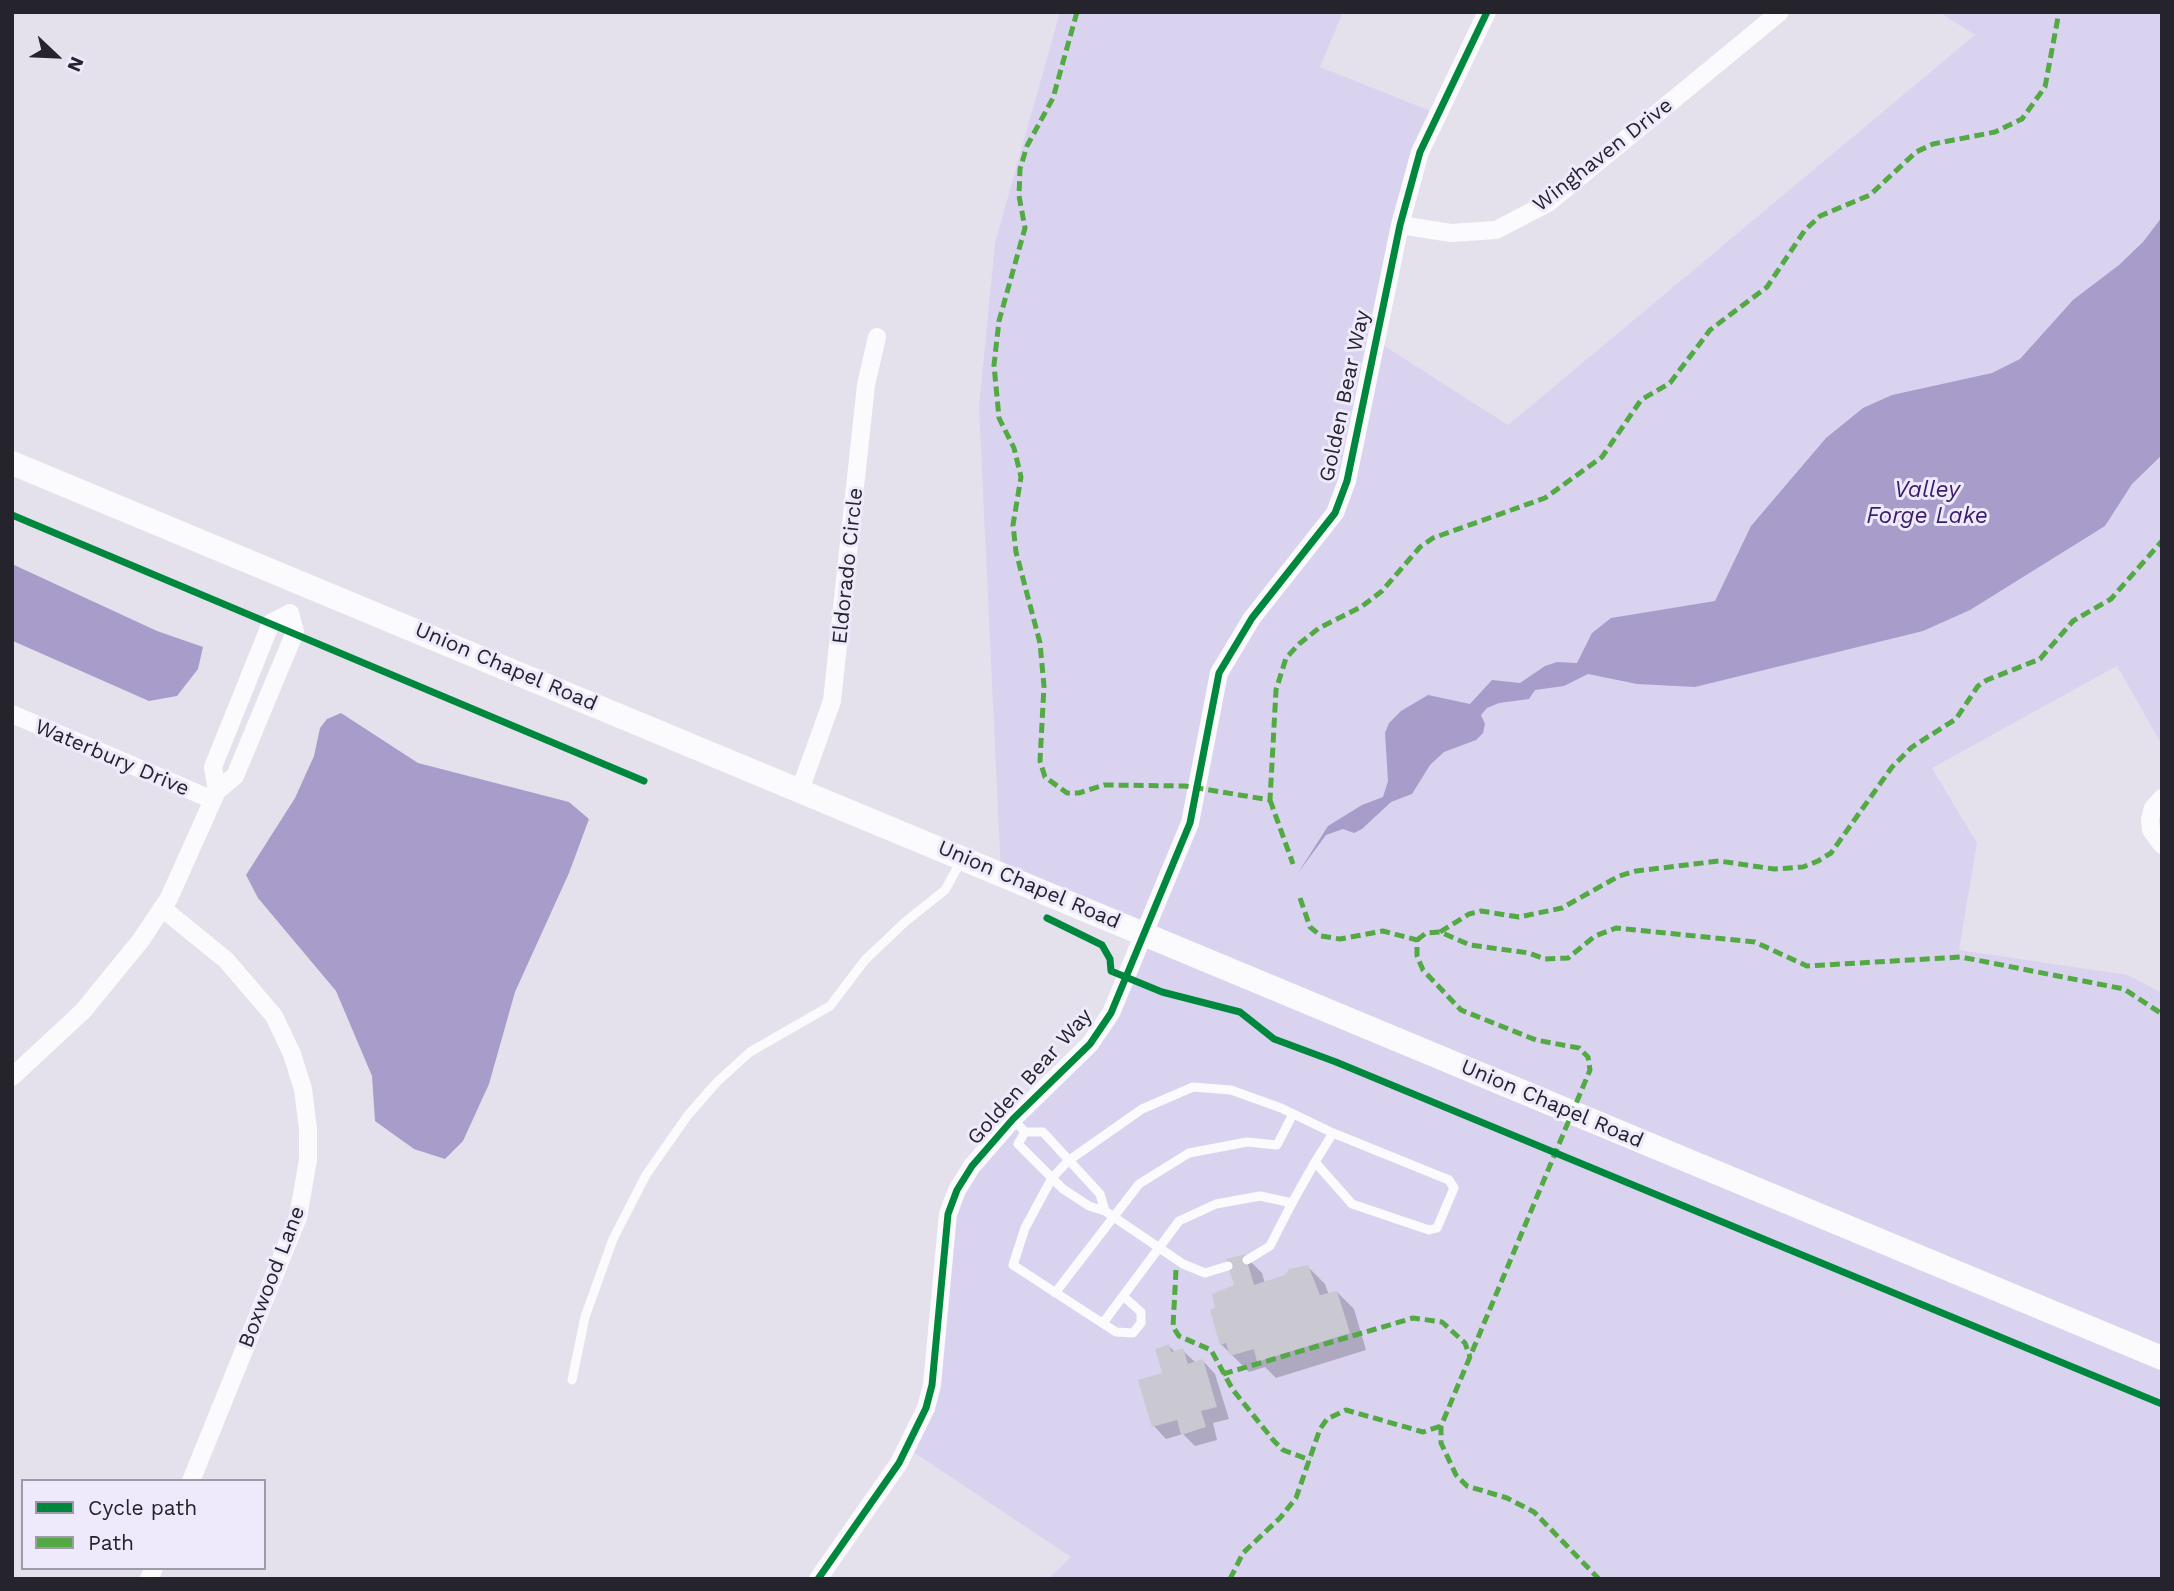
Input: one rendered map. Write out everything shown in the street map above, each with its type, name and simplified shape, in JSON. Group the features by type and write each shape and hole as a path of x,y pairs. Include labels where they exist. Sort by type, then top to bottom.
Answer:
{"main road":[{"name":"Union Chapel Road","path":"12,463 2162,1357"}],"street":[{"name":"Golden Bear Way","path":"818,1579 899,1463 917,1431 932,1385 948,1214 957,1190 972,1166 1019,1126 1090,1044 1111,1013 1190,823 1219,673 1252,618 1317,539 1342,498 1400,225 1420,152 1487,12"},
{"name":"Winghaven Drive","path":"1400,225 1451,233 1496,230 1548,203 1780,12"},
{"name":"Eldorado Circle","path":"800,790 832,701 866,386 877,337"},
{"path":"12,1077 83,1011 141,940 162,908 188,862 215,795 234,776 295,632 290,612 302,583"},
{"path":"215,795 213,767 271,623 290,612"},
{"name":"Waterbury Drive","path":"12,714 215,795"},
{"path":"2162,799 2153,808 2150,818 2151,830 2162,845"},
{"name":"Boxwood Lane","path":"162,908 226,960 274,1016 292,1054 303,1089 308,1129 308,1160 298,1217 192,1479"}],"lane":[{"path":"572,1380 585,1317 613,1239 646,1175 688,1115 717,1082 750,1052 830,1006 865,960 905,922 945,890 963,858"},
{"path":"1123,1296 1141,1312 1141,1323 1133,1333 1116,1332 1013,1265 1026,1228 1052,1178 1068,1161 1142,1109 1193,1087 1231,1090 1449,1180 1454,1188 1437,1228 1429,1230 1352,1204 1315,1162"},
{"path":"1055,1293 1109,1213 1139,1184 1189,1153 1247,1142 1277,1144 1293,1114"},
{"path":"1109,1213 1100,1194 1043,1132 1019,1126 1018,1144 1052,1178 1089,1206 1109,1213 1157,1248 1205,1273 1228,1266"},
{"path":"1247,1260 1270,1246 1333,1133"},
{"path":"1103,1323 1179,1221 1216,1204 1260,1196 1292,1203"}],"shaded area":[{"path":"1060,12 1343,12 1320,67 1438,114 1375,340 1508,425 1975,35 1939,12 2162,12 2162,745 2117,666 1932,768 1977,843 1959,950 2128,975 2162,993 2162,1579 1048,1579 1071,1557 907,1448 917,1431 957,1190 1073,1063 1146,934 1001,874 979,407 995,243"}],"water":[{"name":"Valley Forge Lake","path":"2162,217 2162,455 2132,484 2105,526 1970,610 1923,631 1695,687 1637,684 1588,674 1564,686 1535,690 1529,699 1499,703 1487,708 1481,715 1485,724 1483,733 1476,740 1444,752 1430,765 1412,794 1391,802 1362,829 1354,833 1343,829 1326,835 1298,873 1328,826 1362,805 1383,797 1388,781 1385,733 1389,723 1401,711 1428,695 1470,704 1492,680 1520,683 1545,666 1557,662 1577,663 1592,633 1611,618 1715,601 1751,526 1826,438 1863,408 1892,395 1992,373 2020,359 2073,300 2119,265 2143,242"},
{"path":"12,564 157,631 203,647 198,669 177,696 149,701 13,641"},
{"path":"341,713 418,763 569,802 589,819 569,873 515,992 489,1084 463,1141 445,1159 414,1149 375,1121 372,1076 336,991 258,898 246,875 295,798 314,756 320,728 327,719"}],"building":[{"path":"1245,1254 1254,1285 1285,1275 1289,1269 1308,1265 1320,1295 1337,1291 1350,1333 1257,1362 1254,1349 1230,1356 1226,1343 1220,1345 1210,1310 1215,1308 1212,1294 1234,1285 1226,1259"},
{"path":"1169,1344 1171,1352 1183,1348 1188,1364 1203,1359 1217,1407 1201,1411 1206,1427 1181,1435 1177,1420 1152,1427 1138,1380 1162,1373 1155,1349"}],"marked path":[{"path":"1077,12 1053,98 1027,146 1020,169 1019,196 1025,228 999,321 994,365 999,418 1014,448 1021,477 1013,525 1016,552 1040,643 1044,686 1040,761 1045,777 1067,793 1079,793 1104,785 1185,786 1270,800 1276,690 1286,658 1299,644 1319,628 1361,607 1382,591 1420,547 1433,538 1545,498 1602,457 1641,400 1670,383 1710,330 1767,287 1805,230 1820,216 1870,195 1916,152 1933,144 1995,132 2022,119 2045,87 2059,12"},
{"path":"1440,932 1469,914 1481,911 1519,917 1562,908 1619,876 1636,871 1719,861 1774,869 1803,867 1818,861 1831,853 1892,767 1912,747 1956,719 1978,686 2040,659 2073,621 2111,599 2162,541"},
{"path":"1270,800 1293,864"},
{"path":"1300,898 1310,927 1321,936 1340,939 1383,931 1417,940 1417,956 1423,970 1461,1010 1536,1040 1579,1048 1588,1057 1590,1070 1441,1426 1441,1443 1456,1475 1467,1486 1507,1498 1534,1512 1599,1579"},
{"path":"1417,940 1426,933 1440,932 1470,945 1529,953 1545,959 1568,958 1595,936 1616,928 1755,942 1807,966 1961,957 2124,989 2162,1014"},
{"path":"1176,1270 1173,1327 1179,1336 1211,1350 1233,1390 1274,1441 1283,1450 1310,1460"},
{"path":"1223,1374 1413,1318 1442,1322 1465,1343 1470,1357"},
{"path":"1230,1579 1243,1553 1280,1518 1296,1498 1320,1429 1327,1419 1346,1410 1423,1432 1441,1426"}],"cycle path":[{"path":"818,1579 899,1463 926,1408 932,1385 948,1214 957,1190 972,1166 1013,1119 1090,1044 1111,1013 1190,823 1219,673 1252,618 1335,513 1347,481 1400,225 1420,152 1487,12"},
{"path":"12,515 644,781"},
{"path":"1047,918 1102,945 1110,959 1111,971 1162,992 1240,1012 1274,1039 1336,1062 2162,1404"}]}
